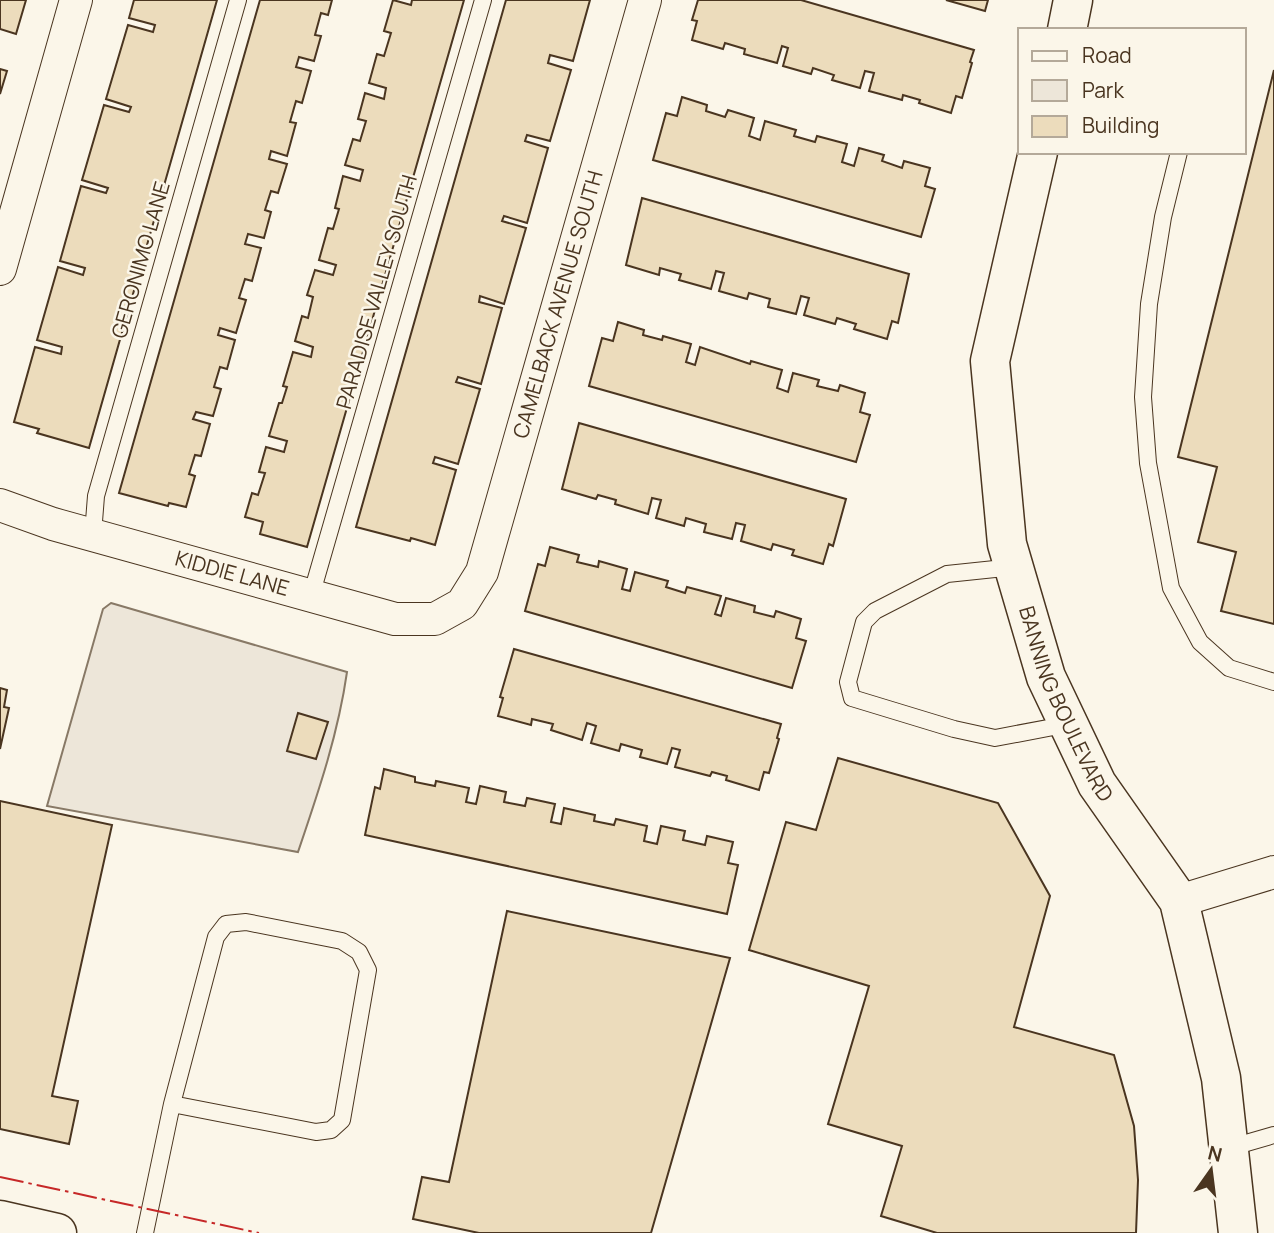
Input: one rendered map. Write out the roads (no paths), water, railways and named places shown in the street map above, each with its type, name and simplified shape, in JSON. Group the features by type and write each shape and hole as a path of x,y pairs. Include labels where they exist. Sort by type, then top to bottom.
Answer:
{"street":[{"path":"0,269 76,0"},
{"name":"CAMELBACK AVENUE SOUTH","path":"462,604 482,572 645,0"},
{"path":"1067,28 1073,0"},
{"name":"BANNING BOULEVARD","path":"1038,154 990,361 1007,544 1046,677 1097,784 1179,901 1221,1078 1238,1233"},
{"name":"KIDDIE LANE","path":"0,505 54,524 395,619 435,619 462,604"},
{"path":"1179,901 1274,872"},
{"path":"3,1223 57,1233"}],"lane":[{"name":"GERONIMO LANE","path":"93,534 96,496 238,0"},
{"name":"PARADISE VALLEY SOUTH","path":"311,596 483,0"},
{"path":"1178,154 1163,216 1149,304 1143,397 1148,463 1157,513 1171,588 1200,642 1229,668 1274,682"},
{"path":"1014,567 947,574 875,611 863,622 848,682 852,698 954,729 995,738 1069,724"},
{"path":"145,1233 172,1104 216,937 226,925 246,922 342,941 359,952 368,970 342,1120 331,1129 316,1132 172,1104"},
{"path":"1228,1148 1274,1135"}]}
